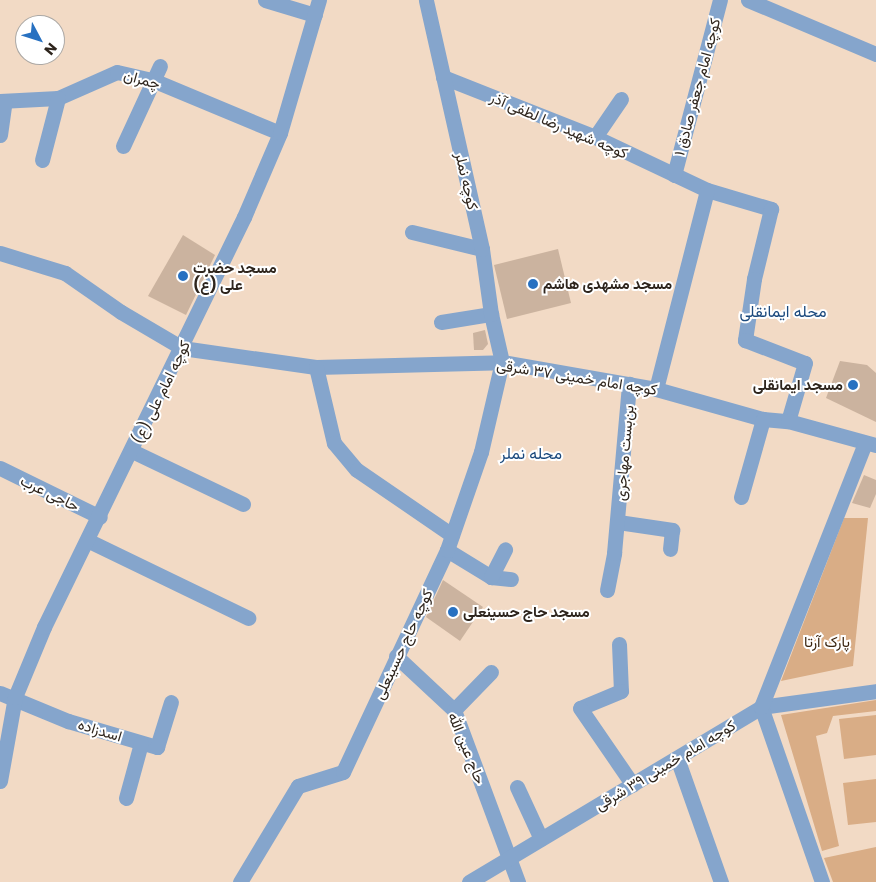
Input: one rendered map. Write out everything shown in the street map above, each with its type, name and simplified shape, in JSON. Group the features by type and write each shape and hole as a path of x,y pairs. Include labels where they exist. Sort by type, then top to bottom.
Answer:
{"street":[{"path":"265,0 317,7"},
{"path":"426,2 442,0"},
{"name":"کوچه امام جعفر صادق ۱","path":"674,175 720,0"},
{"path":"748,0 876,54"},
{"name":"کوچه نملر","path":"426,2 482,249 491,314 502,362"},
{"name":"کوچه امام علی (ع)","path":"0,781 7,695 89,541 244,217 280,133 317,7"},
{"path":"123,146 155,81 160,66"},
{"name":"چمران","path":"2,101 58,98 117,72 155,81 280,133"},
{"name":"کوچه شهید رضا لطفی آذر","path":"443,77 595,137 707,190 772,209 754,279 745,340 805,364 788,421"},
{"path":"42,160 58,98"},
{"path":"595,137 621,99"},
{"path":"0,135 2,101"},
{"path":"656,389 707,190"},
{"path":"412,232 482,249"},
{"path":"0,253 65,273 120,312 182,348"},
{"path":"441,322 491,314"},
{"name":"کوچه امام خمینی ۳۷ شرقی","path":"182,348 316,368 502,362 656,389 764,420 788,421 871,444"},
{"name":"کوچه حاج حسینعلی","path":"240,882 298,786 343,772 447,550 481,452 502,362"},
{"path":"316,368 334,443 357,470 452,535"},
{"name":"بن‌بست مهاجری","path":"607,590 618,522 629,384"},
{"path":"741,497 764,420"},
{"path":"822,882 761,707 871,444"},
{"path":"132,452 243,504"},
{"name":"حاجی عرب","path":"0,468 100,517"},
{"name":"بن‌بست مهاجری","path":"618,522 672,530 670,549"},
{"path":"89,541 248,618"},
{"path":"491,576 505,549"},
{"path":"447,550 491,576 510,579"},
{"path":"619,644 621,691 580,708 632,784"},
{"name":"حاج عین الله","path":"396,656 454,710 518,882"},
{"path":"454,710 491,672"},
{"name":"کوچه امام خمینی ۳۹ شرقی","path":"469,882 761,707 876,691"},
{"name":"اسدزاده","path":"7,695 68,721 156,748 171,702"},
{"path":"126,798 141,743"},
{"path":"677,758 721,882"},
{"path":"517,787 541,839"}],"green space":[{"name":"پارک آرتا","path":"844,518 868,518 853,666 781,681"},
{"path":"876,700 876,711 833,716 827,733 816,736 839,846 822,851 781,715"},
{"path":"876,715 876,755 844,759 839,719"},
{"path":"876,779 876,822 848,825 843,783"},
{"path":"876,847 876,882 833,882 824,858"}],"building":[{"name":"مسجد حضرت علی (ع)","path":"183,235 215,255 186,315 148,296"},
{"name":"مسجد مشهدی هاشم","path":"558,249 571,303 507,319 494,265"},
{"path":"485,330 488,344 483,350 474,350 473,333"},
{"name":"مسجد ایمانقلی","path":"840,361 867,365 876,373 876,422 826,398"},
{"path":"864,475 876,480 876,494 870,508 852,503"},
{"name":"مسجد حاج حسینعلی","path":"443,580 483,607 460,641 426,617"}],"place":[{"name":"مسجد حضرت علی (ع)","path":"183,276"},
{"name":"مسجد مشهدی هاشم","path":"533,284"},
{"name":"مسجد ایمانقلی","path":"853,385"},
{"name":"مسجد حاج حسینعلی","path":"453,612"}],"district":[{"name":"محله ایمانقلی","path":"783,312"},
{"name":"محله نملر","path":"531,454"}]}
